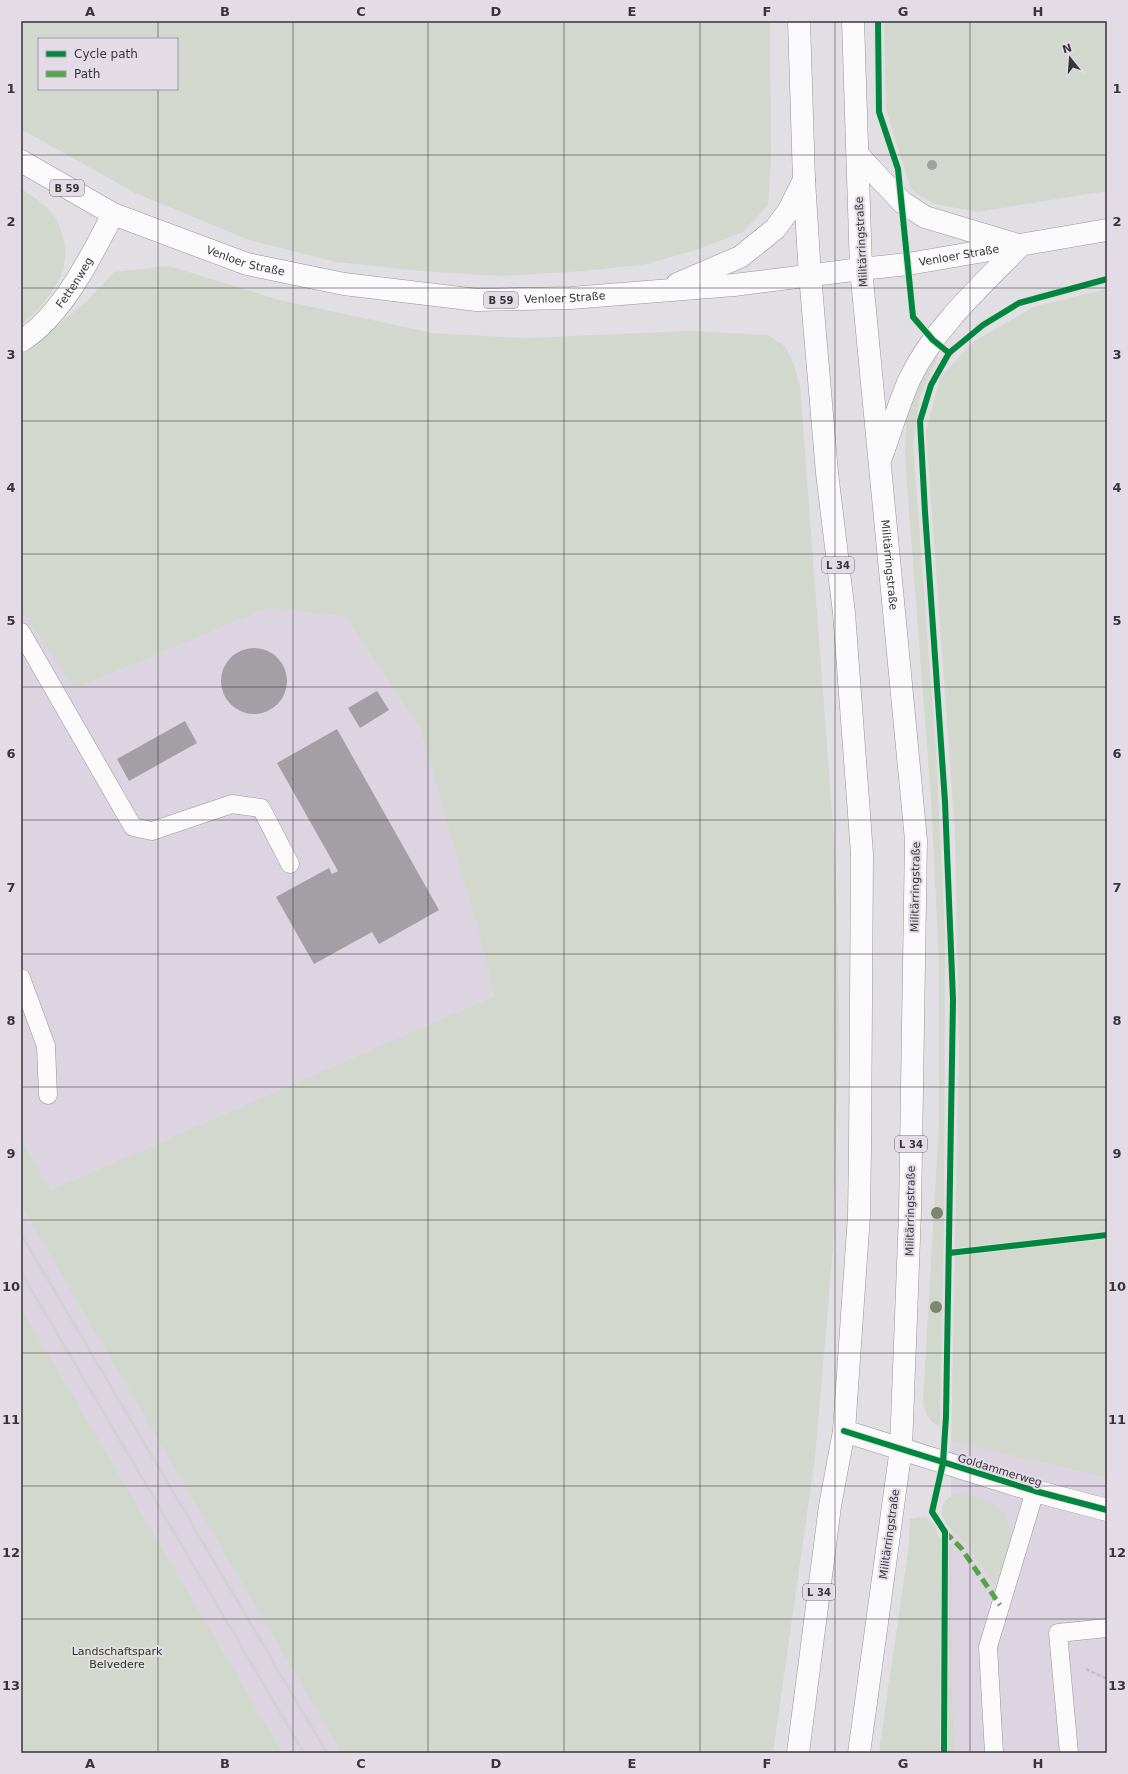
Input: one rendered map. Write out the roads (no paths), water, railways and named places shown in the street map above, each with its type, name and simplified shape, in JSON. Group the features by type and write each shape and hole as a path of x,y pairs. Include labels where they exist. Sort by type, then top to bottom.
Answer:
{"main road":[{"name":"L 34","path":"798,1753 830,1506 844,1431 859,1215 862,854 844,613 827,473 810,275 804,180 800,21"},
{"name":"Militärringstraße","path":"854,21 861,269 916,840 910,1212 901,1448 859,1753"},
{"path":"858,155 902,202 926,217 1020,246 962,306 933,340 910,378 880,460"},
{"name":"Venloer Straße","path":"21,161 114,214 247,264 344,284 477,300 571,298 734,285 908,264 1107,230"},
{"path":"660,291 740,257 775,229 789,210 804,180"},
{"name":"Fettenweg","path":"21,341 56,308 88,263 114,214"},
{"name":"Goldammerweg","path":"844,1431 1034,1491 1107,1510"}],"lane":[{"path":"21,632 133,827 152,831 232,804 261,808 290,864"},
{"path":"21,978 46,1046 48,1095"},
{"path":"994,1753 988,1647 1034,1491"},
{"path":"1069,1753 1058,1633 1107,1628"}],"railway":[{"path":"21,1234 327,1753"},
{"path":"21,1272 304,1753"}],"park label":[{"name":"Landschaftspark Belvedere","path":"117,1657"}]}
